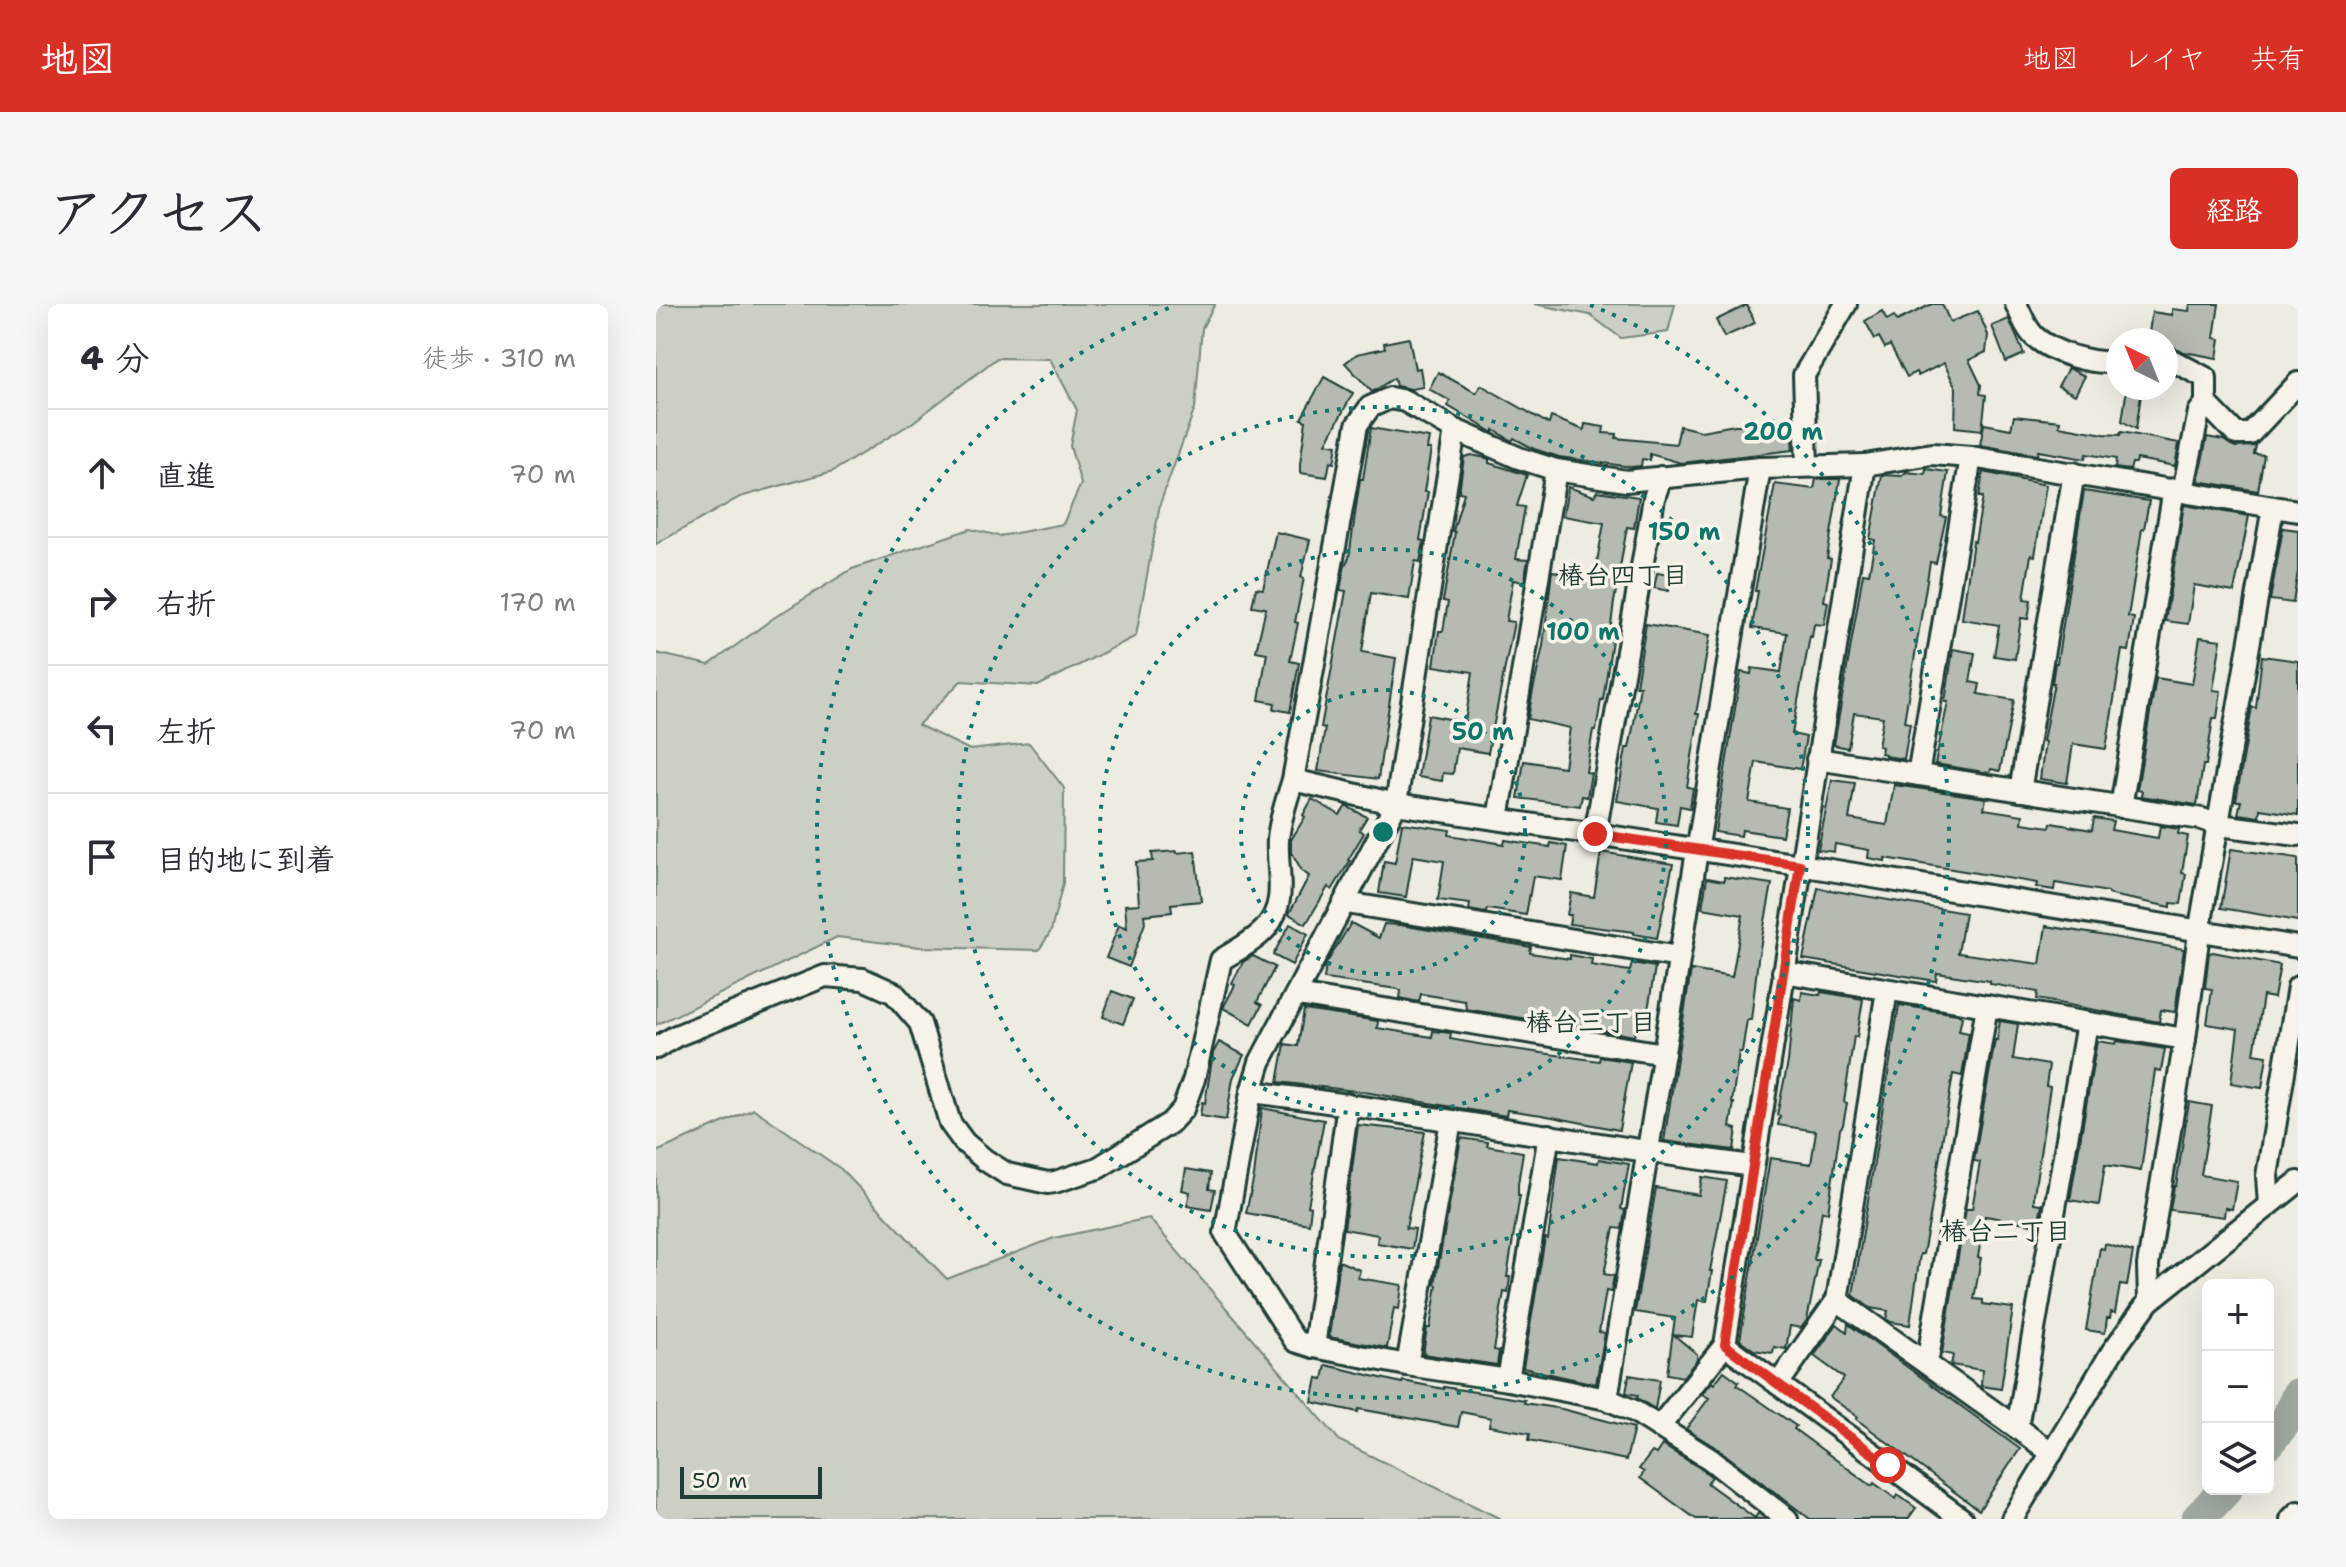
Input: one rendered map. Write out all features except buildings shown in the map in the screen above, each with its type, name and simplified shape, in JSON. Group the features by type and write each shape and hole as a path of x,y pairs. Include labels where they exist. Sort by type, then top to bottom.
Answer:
{"street":[{"path":"1807,466 1804,375 1846,304"},
{"path":"2016,304 2032,335 2058,352 2106,363"},
{"path":"2121,807 2179,490 2199,412 2206,403 2206,378 2178,363"},
{"path":"2206,403 2236,434 2250,434 2298,383"},
{"path":"656,1048 676,1036 825,976 863,979 894,993 920,1023 954,1131 985,1160 1007,1174 1048,1183 1098,1168 1170,1123 1183,1109 1194,1079 1221,960 1264,930 1277,911 1282,885 1279,831 1293,780 1357,425 1370,407 1390,398 1405,401 1455,430 1556,470 1626,481 1760,468 1865,465 1932,454 2074,473 2298,511"},
{"path":"1455,430 1396,804 1260,1062 1251,1092 1225,1233 1295,1341 1407,1365 1607,1399 1710,1459 1787,1519"},
{"path":"1918,775 1971,457"},
{"path":"1659,1427 1725,1345 1865,465"},
{"path":"1607,1399 1760,468"},
{"path":"1498,819 1556,470"},
{"path":"2020,791 2074,473"},
{"path":"1595,834 1651,513 1661,477"},
{"path":"2149,1301 2148,1265 2199,933 2273,507"},
{"path":"1817,759 2202,819 2219,825 2298,835"},
{"path":"1293,780 1396,804 1800,865 2298,947"},
{"path":"1346,903 1679,957"},
{"path":"1783,972 2185,1039"},
{"path":"2269,1205 2267,1176 2298,987"},
{"path":"1778,1384 1837,1300 1887,990"},
{"path":"1297,995 1664,1054"},
{"path":"1927,1364 1987,1006"},
{"path":"2017,1428 2087,1023"},
{"path":"1251,1092 1348,1104 1647,1153 1753,1166"},
{"path":"1314,1347 1348,1104"},
{"path":"1407,1365 1451,1121"},
{"path":"1508,1380 1549,1135"},
{"path":"2012,1519 2112,1352 2149,1301 2298,1182"},
{"path":"1837,1300 2052,1453"},
{"path":"1725,1345 1962,1519"},
{"path":"2291,1519 2298,1512"}],"shaded area":[{"path":"656,304 1215,304 1202,328 1195,408 1160,504 1136,636 1038,686 961,681 918,725 970,750 1029,743 1064,788 1063,883 1051,931 1039,950 920,947 837,937 656,1025 656,653 709,665 775,617 852,569 970,529 1000,536 1063,524 1081,484 1070,446 1077,410 1050,359 997,358 912,423 833,471 740,497 656,544"},
{"path":"1534,304 1675,304 1668,332 1621,338 1590,315"},
{"path":"754,1109 841,1169 947,1279 1054,1238 1149,1218 1340,1441 1501,1519 656,1519 656,1152"}],"waterway":[{"path":"2274,1435 2287,1419 2298,1395"},
{"path":"2198,1519 2220,1495"}],"district":[{"name":"椿台四丁目","path":"1623,575"},
{"name":"椿台三丁目","path":"1591,1022"},
{"name":"椿台二丁目","path":"2006,1231"}],"route":[{"path":"1595,834 1800,865 1725,1345 1888,1465"}]}
